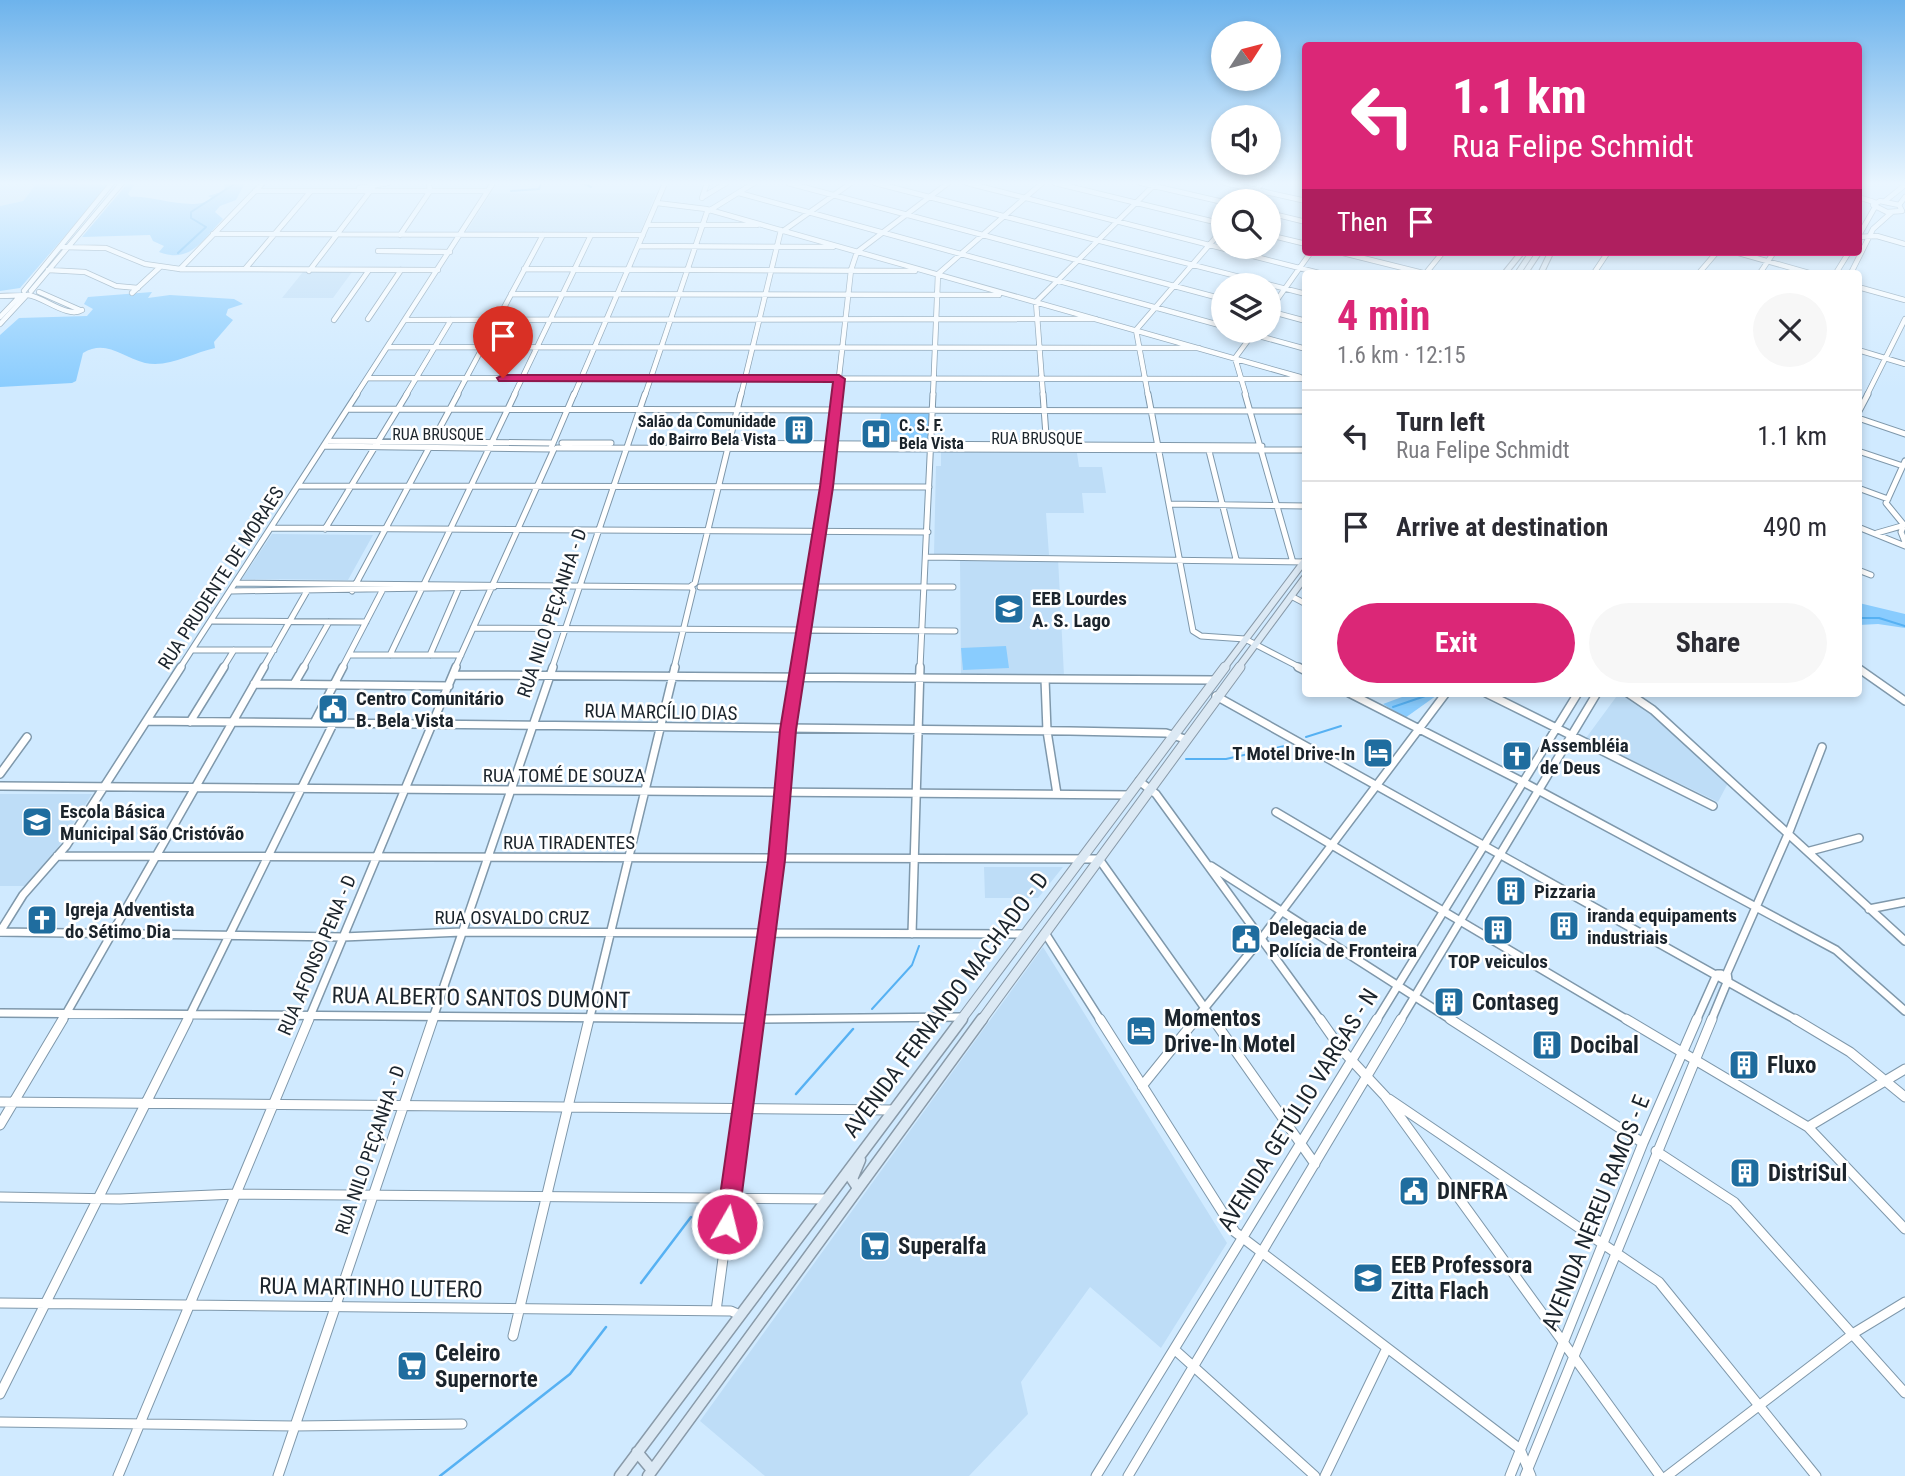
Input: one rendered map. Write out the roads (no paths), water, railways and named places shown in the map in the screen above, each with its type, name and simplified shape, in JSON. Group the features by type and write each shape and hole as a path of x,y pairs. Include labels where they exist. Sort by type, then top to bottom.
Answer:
{"main road":[{"path":"1507,270 1519,256"},
{"path":"1527,270 1538,256"},
{"path":"1543,256 1547,264"},
{"path":"1543,270 1550,256"},
{"name":"AVENIDA FERNANDO MACHADO - D","path":"620,1476 1302,564"},
{"name":"AVENIDA FERNANDO MACHADO - D","path":"650,1473 1302,581"},
{"path":"858,1188 852,1179 866,1148"},
{"path":"740,1315 756,1326"},
{"path":"637,1452 650,1473"}],"street":[{"path":"0,324 57,252"},
{"path":"0,317 63,252"},
{"path":"119,252 160,267 180,269 438,270"},
{"path":"180,269 197,252"},
{"path":"245,269 260,252"},
{"path":"309,271 323,252"},
{"path":"441,252 450,252"},
{"name":"RUA PRUDENTE DE MORAES","path":"0,932 23,895 57,856 103,788 450,252"},
{"path":"352,591 534,252"},
{"path":"390,655 583,252"},
{"name":"RUA AFONSO PENA - D","path":"118,1476 461,655 538,487 636,252"},
{"name":"RUA NILO PEÇANHA - D","path":"278,1476 693,252"},
{"path":"513,1336 775,252"},
{"path":"716,1311 776,860 788,730 837,410 851,270 858,252 1302,378"},
{"path":"953,252 1211,323"},
{"path":"937,274 963,252"},
{"path":"1047,252 1211,296"},
{"path":"1047,448 1036,302 1086,252"},
{"path":"1143,252 1302,293"},
{"path":"1136,330 1203,252"},
{"path":"1240,252 1308,270"},
{"path":"1281,294 1308,256"},
{"path":"1355,256 1413,270"},
{"path":"1428,270 1439,256"},
{"path":"1702,270 1714,256"},
{"path":"1750,256 1799,270"},
{"path":"1762,270 1771,256"},
{"path":"132,293 160,267"},
{"path":"524,269 924,271"},
{"path":"48,270 85,272 116,286 138,288"},
{"path":"334,320 369,270"},
{"path":"368,319 401,270"},
{"path":"912,934 920,732 922,587 928,531 937,274"},
{"path":"1862,288 1905,300"},
{"path":"0,295 24,294 47,298 62,309 79,312"},
{"path":"511,294 1009,295"},
{"path":"1281,314 1302,320"},
{"path":"405,320 1096,319"},
{"path":"1862,407 1905,319"},
{"path":"325,529 451,320"},
{"path":"1136,330 1193,631 1201,635 1245,639 1302,669"},
{"path":"1281,341 1302,348"},
{"path":"1246,343 1236,358 1292,559"},
{"path":"388,347 1199,348"},
{"path":"1862,351 1905,364"},
{"path":"368,378 1302,379"},
{"path":"348,410 1302,411"},
{"path":"1862,417 1905,434"},
{"name":"RUA BRUSQUE","path":"326,443 1302,448"},
{"path":"1208,448 1236,559"},
{"path":"1862,452 1904,464 1886,503 1904,525"},
{"path":"299,486 929,487"},
{"path":"1862,489 1888,499"},
{"path":"1169,504 1302,506"},
{"path":"1876,534 1904,525"},
{"path":"1904,525 1901,533 1905,544"},
{"path":"271,528 928,531"},
{"path":"1862,529 1905,544"},
{"path":"926,557 1302,560"},
{"path":"1862,572 1871,575"},
{"path":"236,583 355,584 458,590 495,585"},
{"path":"231,591 382,592 423,587 579,584 953,587"},
{"path":"430,655 458,590"},
{"path":"0,1125 114,933 307,591"},
{"path":"315,722 382,592"},
{"path":"1291,596 1302,602"},
{"path":"212,621 366,622"},
{"path":"294,684 329,622"},
{"path":"473,628 955,631"},
{"path":"193,650 274,650"},
{"path":"190,722 234,650"},
{"path":"349,655 461,655"},
{"path":"1862,671 1905,701"},
{"path":"454,675 1213,680"},
{"path":"1045,679 1047,731 1057,794"},
{"path":"254,684 449,686"},
{"path":"1216,696 1724,976 1850,1052 1905,1097"},
{"path":"1357,697 1523,782 1836,950 1905,1011"},
{"path":"1142,1086 1261,939 1443,697"},
{"path":"1494,697 1713,806"},
{"name":"AVENIDA GETÚLIO VARGAS - N","path":"1096,1476 1576,697"},
{"name":"AVENIDA GETÚLIO VARGAS - N","path":"1129,1475 1595,697"},
{"path":"1634,697 1653,710 1905,940"},
{"name":"RUA MARCÍLIO DIAS","path":"147,721 920,732 1047,731 1174,735 1185,739"},
{"path":"0,1394 47,1304 145,1101 191,1015 334,722"},
{"path":"0,774 27,737"},
{"name":"AVENIDA NEREU RAMOS - E","path":"1510,1476 1605,1244 1643,1143 1700,1014 1724,976 1756,909 1822,747"},
{"path":"1139,781 1150,787 1351,1061 1385,1096 1660,1476"},
{"name":"RUA TOMÉ DE SOUZA","path":"0,786 42,784 195,789 645,792 782,790 1129,795"},
{"path":"1276,813 1808,1127 1905,1229"},
{"path":"1810,851 1859,838"},
{"name":"RUA TIRADENTES","path":"57,856 915,861 1099,859"},
{"path":"1099,859 1315,1164"},
{"path":"1207,863 1643,1143"},
{"path":"1869,909 1905,902"},
{"name":"RUA OSVALDO CRUZ","path":"0,932 343,937 462,932 1024,934"},
{"path":"1045,933 1234,1232 1520,1449 1528,1474"},
{"name":"AVENIDA NEREU RAMOS - E","path":"1528,1474 1710,1019 1724,976"},
{"name":"RUA ALBERTO SANTOS DUMONT","path":"0,1013 755,1019 962,1017"},
{"path":"1700,1014 1710,1019"},
{"path":"1808,1127 1905,1069"},
{"path":"1385,1096 1659,1282 1816,1476"},
{"path":"0,1102 145,1101 273,1106 743,1111 892,1110"},
{"path":"1656,1152 1734,1202 1905,1393"},
{"path":"0,1197 236,1194 826,1199"},
{"path":"1667,1476 1757,1404 1854,1333 1905,1302"},
{"name":"RUA MARTINHO LUTERO","path":"0,1303 716,1311 740,1315"},
{"path":"1325,1476 1387,1348"},
{"path":"1174,1349 1315,1476"},
{"path":"1540,1403 1551,1412"},
{"path":"0,1422 294,1426 461,1424"}],"waterway":[{"path":"1862,618 1879,618 1905,626"},
{"path":"1393,707 1422,697"},
{"path":"1306,737 1341,726"},
{"path":"1186,759 1226,759 1289,745"},
{"path":"872,1009 912,965 919,946"},
{"path":"796,1094 853,1029"},
{"path":"641,1283 691,1217"},
{"path":"440,1476 570,1374 606,1327"}],"place":[{"name":"Salão da Comunidade do Bairro Bela Vista","path":"799,430"},
{"name":"C. S. F. Bela Vista","path":"876,434"},
{"name":"EEB Lourdes A. S. Lago","path":"1009,609"},
{"name":"Centro Comunitário B. Bela Vista","path":"333,709"},
{"name":"T Motel Drive-In","path":"1378,753"},
{"name":"Assembléia de Deus","path":"1517,756"},
{"name":"Escola Básica Municipal São Cristóvão","path":"37,822"},
{"name":"Pizzaria","path":"1511,891"},
{"name":"Igreja Adventista do Sétimo Dia","path":"42,920"},
{"name":"iranda equipaments industriais","path":"1564,926"},
{"name":"TOP veiculos","path":"1498,930"},
{"name":"Delegacia de Polícia de Fronteira","path":"1246,939"},
{"name":"Contaseg","path":"1449,1002"},
{"name":"Momentos Drive-In Motel","path":"1141,1031"},
{"name":"Docibal","path":"1547,1045"},
{"name":"Fluxo","path":"1744,1065"},
{"name":"DistriSul","path":"1745,1173"},
{"name":"DINFRA","path":"1414,1191"},
{"name":"Superalfa","path":"875,1246"},
{"name":"EEB Professora Zitta Flach","path":"1368,1278"},
{"name":"Celeiro Supernorte","path":"412,1366"}]}
